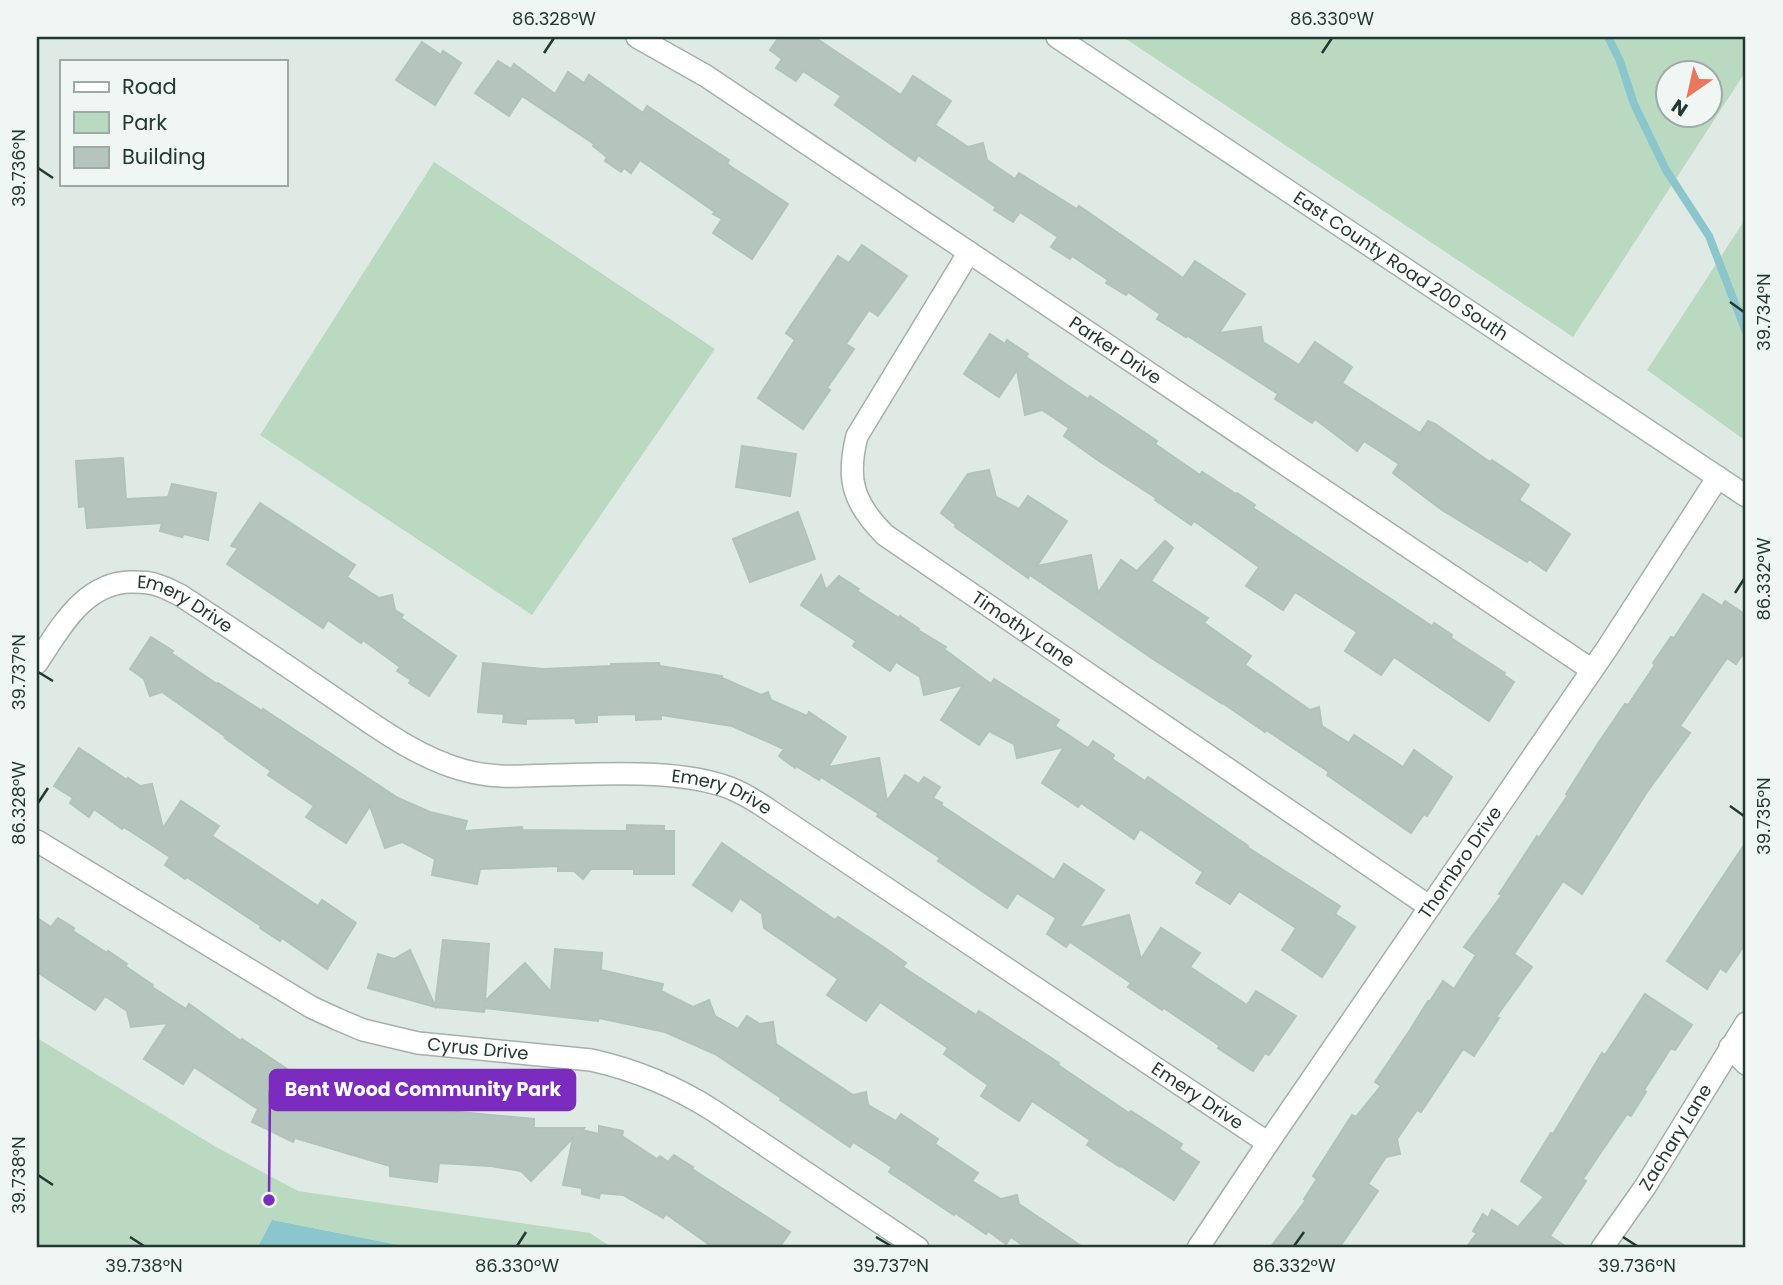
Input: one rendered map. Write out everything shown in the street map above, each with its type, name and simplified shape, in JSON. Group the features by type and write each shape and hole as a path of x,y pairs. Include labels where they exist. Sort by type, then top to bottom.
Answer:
{"street":[{"name":"Parker Drive","path":"637,37 706,76 1592,670"},
{"name":"East County Road 200 South","path":"1057,37 1746,496"},
{"name":"Timothy Lane","path":"969,253 857,436 852,457 852,479 858,500 869,519 885,535 1430,907"},
{"name":"Thornbro Drive","path":"1198,1248 1592,670 1718,477"},
{"name":"Emery Drive","path":"37,663 63,623 87,598 106,586 144,582 159,585 180,595 390,735 435,760 462,770 510,777 650,774 702,780 730,788 748,797 1268,1143"},
{"name":"Cyrus Drive","path":"37,841 311,1007 363,1030 418,1043 591,1060 668,1084 692,1097 918,1248"},
{"name":"Zachary Lane","path":"1602,1248 1645,1187 1746,1023"},
{"path":"1730,1046 1746,1064"}],"green space":[{"path":"1123,37 1746,37 1746,71 1724,105 1724,60 1654,60 1654,130 1708,130 1573,337"},
{"path":"434,162 715,349 532,615 260,435"},
{"path":"1746,218 1746,441 1647,370"},
{"path":"37,1038 216,1147 298,1191 590,1233 613,1248 414,1248 272,1220 257,1248 37,1248"}],"water":[{"path":"272,1220 414,1248 257,1248"}],"building":[{"path":"779,37 814,37 901,95 913,76 951,101 935,125 968,147 983,143 987,160 1015,179 1019,173 1077,209 1079,206 1183,278 1195,261 1245,294 1219,333 1261,327 1263,342 1299,365 1315,342 1352,367 1342,383 1420,433 1428,421 1435,424 1529,485 1519,500 1570,534 1546,571 1442,510 1393,473 1399,464 1364,441 1357,451 1315,419 1312,423 1275,399 1278,394 1157,319 1160,314 1128,292 1126,295 1072,256 1070,259 1051,247 1058,237 1020,212 1013,222 994,210 996,207 918,155 915,161 835,105 841,96 803,71 796,81 776,68 782,59 770,50"},
{"path":"422,42 441,55 443,51 461,63 435,105 396,80"},
{"path":"498,61 511,69 514,64 555,94 568,72 584,83 589,75 643,113 647,106 729,160 727,164 788,204 752,259 713,233 722,219 713,214 715,212 640,160 631,173 624,168 621,172 605,161 607,157 593,146 594,144 522,96 509,116 475,93"},
{"path":"862,245 907,276 878,316 869,310 846,344 854,349 803,429 758,398 795,340 786,333 823,278 838,256 849,263"},
{"path":"990,334 1005,344 1007,340 1028,354 1026,357 1088,399 1090,396 1157,441 1155,444 1200,475 1202,472 1237,493 1255,505 1253,508 1432,626 1434,623 1452,635 1451,638 1505,673 1504,675 1514,682 1489,721 1394,657 1381,675 1345,651 1357,632 1295,592 1283,610 1246,586 1259,567 1194,521 1191,525 1064,436 1069,428 1042,410 1025,415 1017,370 999,397 964,374"},
{"path":"742,446 796,454 790,496 736,487"},
{"path":"123,458 126,499 168,497 172,484 216,493 208,540 160,531 162,523 87,528 85,506 79,507 76,461"},
{"path":"989,470 996,497 1019,509 1028,496 1067,521 1037,566 1091,555 1098,593 1121,560 1137,571 1165,541 1173,548 1151,581 1208,618 1204,623 1251,656 1245,665 1310,710 1319,707 1322,726 1349,743 1354,735 1403,767 1414,750 1452,777 1427,816 1424,814 1411,833 1327,775 1329,772 1153,659 1030,575 1028,578 955,527 956,525 941,513 968,474"},
{"path":"260,503 355,565 347,577 379,598 392,595 395,610 403,615 401,618 456,656 429,696 397,671 400,667 363,640 361,643 328,620 323,628 227,564 238,548 231,546"},
{"path":"798,512 815,559 750,582 733,539"},
{"path":"821,575 826,590 839,576 859,589 857,591 946,647 944,649 991,684 994,679 1059,720 1055,726 1088,748 1093,741 1114,755 1112,759 1145,781 1148,777 1247,847 1340,906 1335,914 1355,927 1322,977 1282,950 1296,928 1239,891 1230,904 1196,883 1203,872 1140,829 1134,839 1081,803 1078,807 1042,783 1064,747 1017,758 1014,744 989,731 979,745 941,720 963,685 924,695 920,677 896,662 890,671 853,646 856,641 801,605"},
{"path":"1703,594 1722,606 1725,601 1746,615 1746,649 1736,664 1727,658 1680,726 1690,733 1647,792 1582,894 1563,881 1514,954 1532,967 1496,1017 1499,1018 1474,1056 1463,1049 1421,1112 1417,1110 1397,1139 1400,1154 1386,1157 1368,1184 1378,1191 1339,1248 1270,1248 1306,1200 1304,1199 1317,1179 1313,1176 1352,1115 1356,1117 1381,1086 1375,1082 1428,1001 1443,981 1454,989 1476,955 1464,947 1502,895 1499,894 1537,836 1539,838 1568,795 1566,794 1599,742 1625,704 1628,705 1655,665 1653,663 1671,637 1674,638"},
{"path":"151,637 217,684 262,711 263,709 398,798 430,812 467,821 464,831 522,827 523,830 627,831 627,825 664,826 664,831 674,831 674,874 634,874 634,869 591,869 583,879 574,871 558,871 558,866 480,869 477,884 432,875 435,859 412,847 415,839 410,846 402,842 385,848 370,806 346,843 306,817 314,806 268,775 271,771 226,737 162,692 150,696 144,679 130,669"},
{"path":"483,663 543,669 659,663 660,666 722,676 761,695 768,692 771,700 807,716 809,712 846,737 828,767 879,758 887,801 905,775 919,784 924,777 940,787 933,798 942,803 941,805 1054,880 1064,864 1104,890 1079,928 1129,915 1141,959 1161,928 1200,953 1190,967 1247,1005 1256,991 1296,1016 1269,1055 1265,1053 1253,1071 1164,1008 1162,1010 1128,987 1131,983 1070,942 1066,947 1047,934 1056,918 1017,893 1007,908 938,861 940,858 877,816 879,814 821,777 819,780 796,766 795,768 779,756 784,749 732,726 661,715 661,719 636,720 636,714 597,715 597,722 576,723 575,718 526,719 526,724 503,722 504,714 478,712"},
{"path":"79,748 127,780 128,778 140,786 152,784 163,828 181,801 219,826 212,836 318,906 322,900 356,923 327,969 282,938 280,941 260,928 261,926 187,877 185,879 165,865 170,857 124,827 122,829 94,809 89,817 70,803 73,798 54,786"},
{"path":"1746,842 1746,943 1726,972 1720,968 1707,989 1667,961"},
{"path":"722,843 835,920 838,917 885,948 906,963 903,967 976,1015 979,1011 1129,1113 1131,1111 1182,1144 1179,1149 1199,1162 1174,1200 1087,1145 1090,1140 1032,1101 1019,1121 981,1096 988,1085 944,1054 948,1048 880,1002 866,1021 827,995 838,979 764,928 762,914 740,898 732,911 693,885"},
{"path":"37,918 51,927 58,918 74,928 73,931 127,964 125,966 153,985 152,987 186,1009 189,1004 299,1077 300,1074 321,1085 319,1089 364,1103 366,1099 384,1105 534,1119 534,1128 584,1128 582,1130 599,1134 599,1126 623,1131 622,1136 657,1159 660,1156 668,1162 674,1155 790,1232 779,1248 714,1248 666,1214 663,1218 623,1195 600,1193 599,1198 582,1194 582,1188 563,1185 573,1138 531,1181 521,1171 439,1163 437,1182 390,1176 390,1166 295,1138 293,1142 252,1122 258,1109 194,1067 183,1084 144,1059 168,1023 131,1027 127,1011 105,996 95,1010 37,972"},
{"path":"443,940 489,944 485,1001 525,963 551,992 555,949 602,953 601,970 663,984 661,991 693,1007 709,1000 715,1016 738,1029 747,1016 760,1024 773,1022 776,1044 853,1095 866,1092 868,1105 896,1121 901,1114 938,1139 935,1144 978,1173 972,1181 1001,1199 1017,1195 1019,1204 1084,1248 1027,1248 1011,1237 1006,1244 988,1231 986,1234 889,1172 892,1167 853,1142 850,1147 715,1054 665,1032 599,1018 598,1021 485,1008 484,1012 435,1007 368,988 378,954 394,959 410,950 435,1006"},
{"path":"1645,994 1692,1025 1675,1050 1671,1048 1631,1116 1627,1114 1595,1161 1583,1179 1586,1181 1550,1236 1568,1248 1466,1248 1477,1233 1473,1231 1483,1214 1488,1218 1492,1210 1518,1227 1544,1197 1521,1181 1602,1053 1605,1055"}],"waterway":[{"path":"1608,37 1620,61 1634,104 1666,170 1709,236 1746,332"}],"place":[{"name":"Bent Wood Community Park","path":"269,1200"}]}
